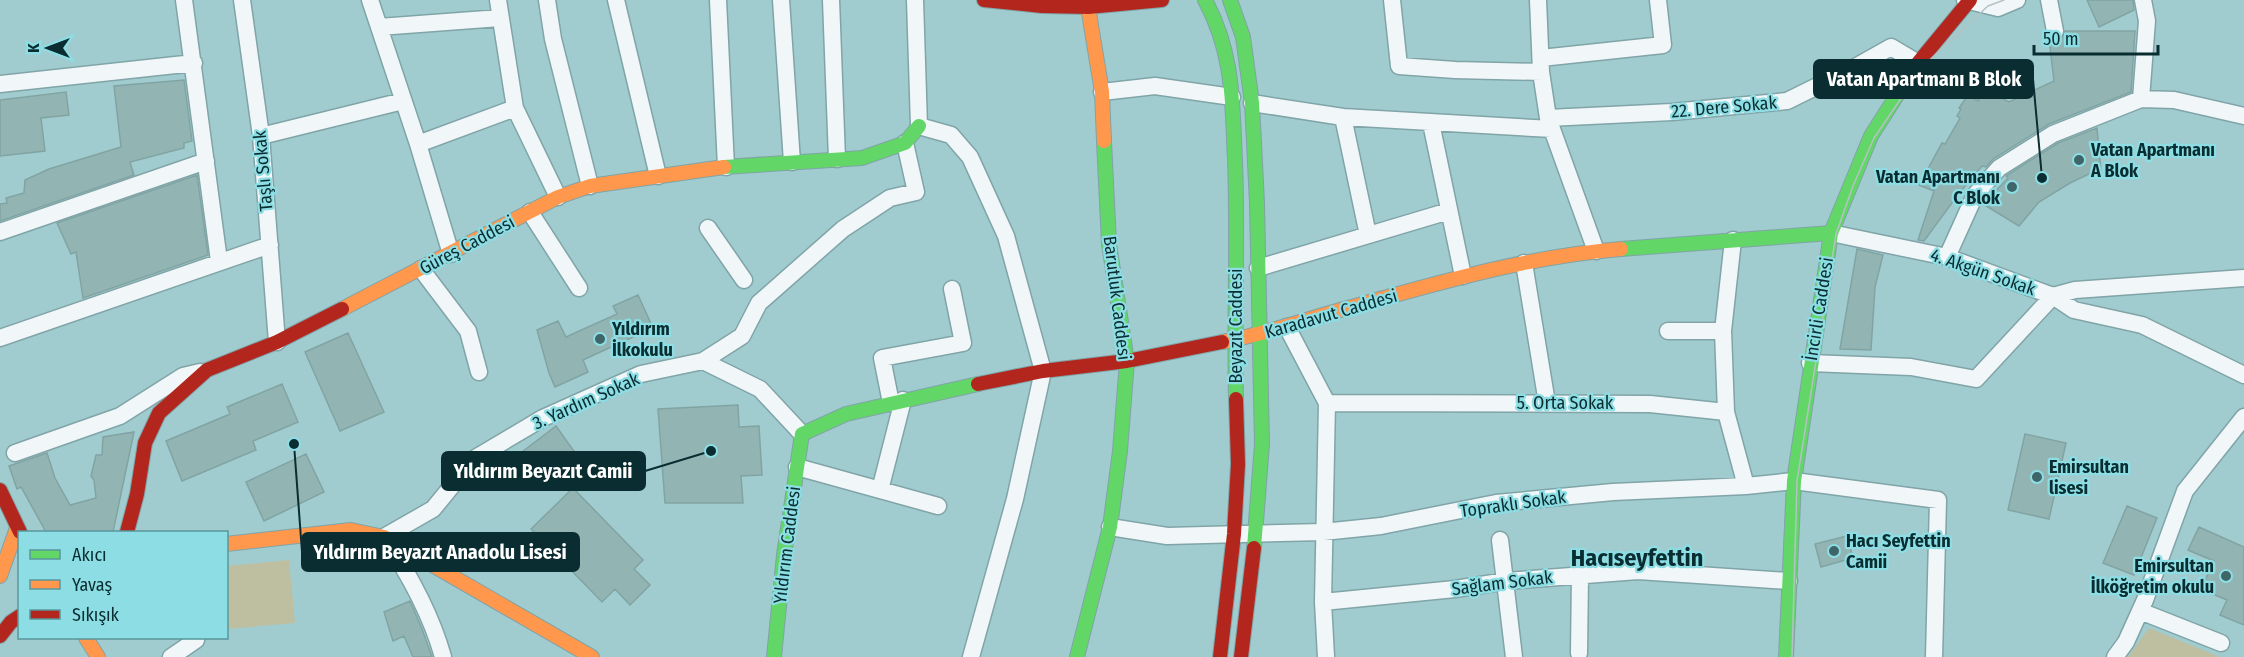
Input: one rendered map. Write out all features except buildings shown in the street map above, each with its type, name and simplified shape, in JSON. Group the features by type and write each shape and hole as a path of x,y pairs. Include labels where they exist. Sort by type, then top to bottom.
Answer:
{"main road":[{"path":"984,0 1042,6 1088,7 1162,0"},
{"name":"Beyazıt Caddesi","path":"1205,0 1215,19 1228,60 1232,97 1237,219 1235,340 1238,464 1234,534 1220,657"},
{"name":"Beyazıt Caddesi","path":"1230,0 1243,37 1252,103 1262,444 1256,535 1241,657"},
{"name":"İncirli Caddesi","path":"1786,657 1794,481 1831,233 1871,136 1917,63 1968,0"},
{"name":"Barutluk Caddesi","path":"1077,657 1110,527 1120,451 1127,361 1109,244 1102,92 1088,7"},
{"path":"905,143 918,126"},
{"name":"Güreş Caddesi","path":"127,531 137,494 145,443 159,413 207,370 277,342 558,197 590,186 726,167 862,158 905,143"},
{"name":"Karadavut Caddesi","path":"802,434 846,414 1043,371 1127,361 1235,340 1463,276 1524,263 1596,250 1831,233"},
{"name":"Yıldırım Caddesi","path":"774,657 784,555 802,434"},
{"path":"0,490 19,530"},
{"path":"228,544 351,530 384,537 592,657"},
{"path":"0,576 18,532"},
{"path":"0,636 18,617"},
{"path":"87,639 98,657"}],"street":[{"path":"184,0 219,261"},
{"name":"Taşlı Sokak","path":"242,0 261,136 277,342"},
{"path":"370,0 418,144 451,254"},
{"path":"498,0 515,108 558,197"},
{"path":"547,0 554,39 590,186"},
{"path":"616,0 658,176"},
{"path":"718,0 726,167"},
{"path":"781,0 792,162"},
{"path":"831,0 837,159"},
{"path":"915,0 918,126 951,135 970,157 1006,236 1043,371 1015,499 971,657"},
{"path":"1392,0 1399,66 1541,65 1663,45 1658,0"},
{"path":"1538,0 1541,65 1550,124 1596,250"},
{"path":"1968,0 1998,8 2017,0"},
{"path":"2049,0 2055,31"},
{"path":"2141,99 2147,21 2143,0"},
{"path":"379,27 500,18"},
{"name":"22. Dere Sokak","path":"1252,103 1343,117 1431,123 1550,124 1787,101 1891,47 1917,63"},
{"path":"0,84 194,63"},
{"path":"1102,92 1155,86 1232,97"},
{"path":"1947,257 1975,195 1999,168 2053,134 2141,99 2174,100 2244,116"},
{"path":"261,136 403,101"},
{"path":"418,144 515,108"},
{"path":"1343,117 1368,235"},
{"path":"1431,123 1463,276"},
{"path":"703,362 742,336 759,303 843,229 890,198 916,192 905,143"},
{"path":"0,232 206,161"},
{"path":"1258,268 1449,211"},
{"path":"530,212 579,288"},
{"path":"708,228 744,280"},
{"name":"4. Akgün Sokak","path":"1831,233 1947,257 2053,296 2075,290 2244,278"},
{"path":"1733,240 1724,331 1726,412 1746,486"},
{"path":"0,338 270,245"},
{"path":"1524,263 1547,403"},
{"path":"421,269 468,331 479,372"},
{"path":"880,490 897,402 882,358 963,343 952,289"},
{"path":"1810,363 1911,367 1976,379 2053,296 2074,309 2142,325 2244,375"},
{"path":"1287,327 1327,403 1323,532 1326,657"},
{"path":"1668,331 1724,331"},
{"path":"703,362 760,389 802,434"},
{"name":"3. Yardım Sokak","path":"384,537 433,509 474,459 543,418 642,374 703,362"},
{"path":"15,453 120,416 183,376 207,370"},
{"name":"5. Orta Sokak","path":"1327,403 1650,404 1726,412"},
{"path":"2115,657 2126,642 2140,611 2185,491 2244,417"},
{"path":"797,467 939,506"},
{"name":"Topraklı Sokak","path":"1110,527 1167,536 1323,532 1381,526 1496,503 1613,492 1746,486 1794,481 1938,500 1934,657"},
{"path":"384,537 408,573 443,657"},
{"path":"1500,540 1514,657"},
{"name":"Sağlam Sokak","path":"1323,602 1455,589 1506,580 1638,571 1789,580"},
{"path":"1579,653 1580,574"},
{"path":"2140,611 2222,643"},
{"path":"171,657 196,639"}],"green space":[{"path":"289,560 295,623 228,629 228,566"},
{"path":"2149,628 2220,657 2128,657"}],"tram line":[{"path":"1792,657 1797,481 1836,234 1853,186 1874,138 1923,66 1988,6 2004,0"}],"traffic: fast":[{"path":"1205,0 1222,39 1232,98 1236,190 1236,399"},
{"path":"1230,0 1243,37 1252,103 1257,203 1262,444 1254,548"},
{"path":"1786,657 1794,481 1831,233 1871,136 1899,92"},
{"path":"724,167 862,158 905,143 919,126"},
{"path":"1077,657 1110,527 1120,451 1127,361 1109,244 1104,141"},
{"path":"1621,249 1831,233"},
{"path":"774,657 784,555 802,434 846,414 978,384"}],"traffic: slow":[{"path":"1088,7 1102,92 1104,141"},
{"path":"342,309 558,197 590,186 724,167"},
{"path":"1222,342 1508,266 1621,249"},
{"path":"0,576 17,528"},
{"path":"228,544 351,530 384,537 592,657"},
{"path":"87,639 98,657"}],"traffic: jam":[{"path":"984,0 1042,6 1088,7 1162,0"},
{"path":"1899,92 1918,63 1970,0"},
{"path":"127,531 137,494 145,443 159,413 207,370 277,342 342,309"},
{"path":"978,384 1043,371 1127,361 1222,342"},
{"path":"1220,657 1234,534 1238,464 1236,399"},
{"path":"0,490 20,531"},
{"path":"1241,657 1254,548"},
{"path":"0,636 18,617"}],"place":[{"name":"Vatan Apartmanı A Blok","path":"2079,160"},
{"name":"Vatan Apartmanı B Blok","path":"2042,178"},
{"name":"Vatan Apartmanı C Blok","path":"2012,187"},
{"name":"Yıldırım İlkokulu","path":"600,339"},
{"name":"Yıldırım Beyazıt Anadolu Lisesi","path":"294,444"},
{"name":"Yıldırım Beyazıt Camii","path":"711,451"},
{"name":"Emirsultan lisesi","path":"2037,477"},
{"name":"Hacı Seyfettin Camii","path":"1834,551"},
{"name":"Emirsultan İlköğretim okulu","path":"2226,576"}],"district":[{"name":"Hacıseyfettin","path":"1637,558"}]}
